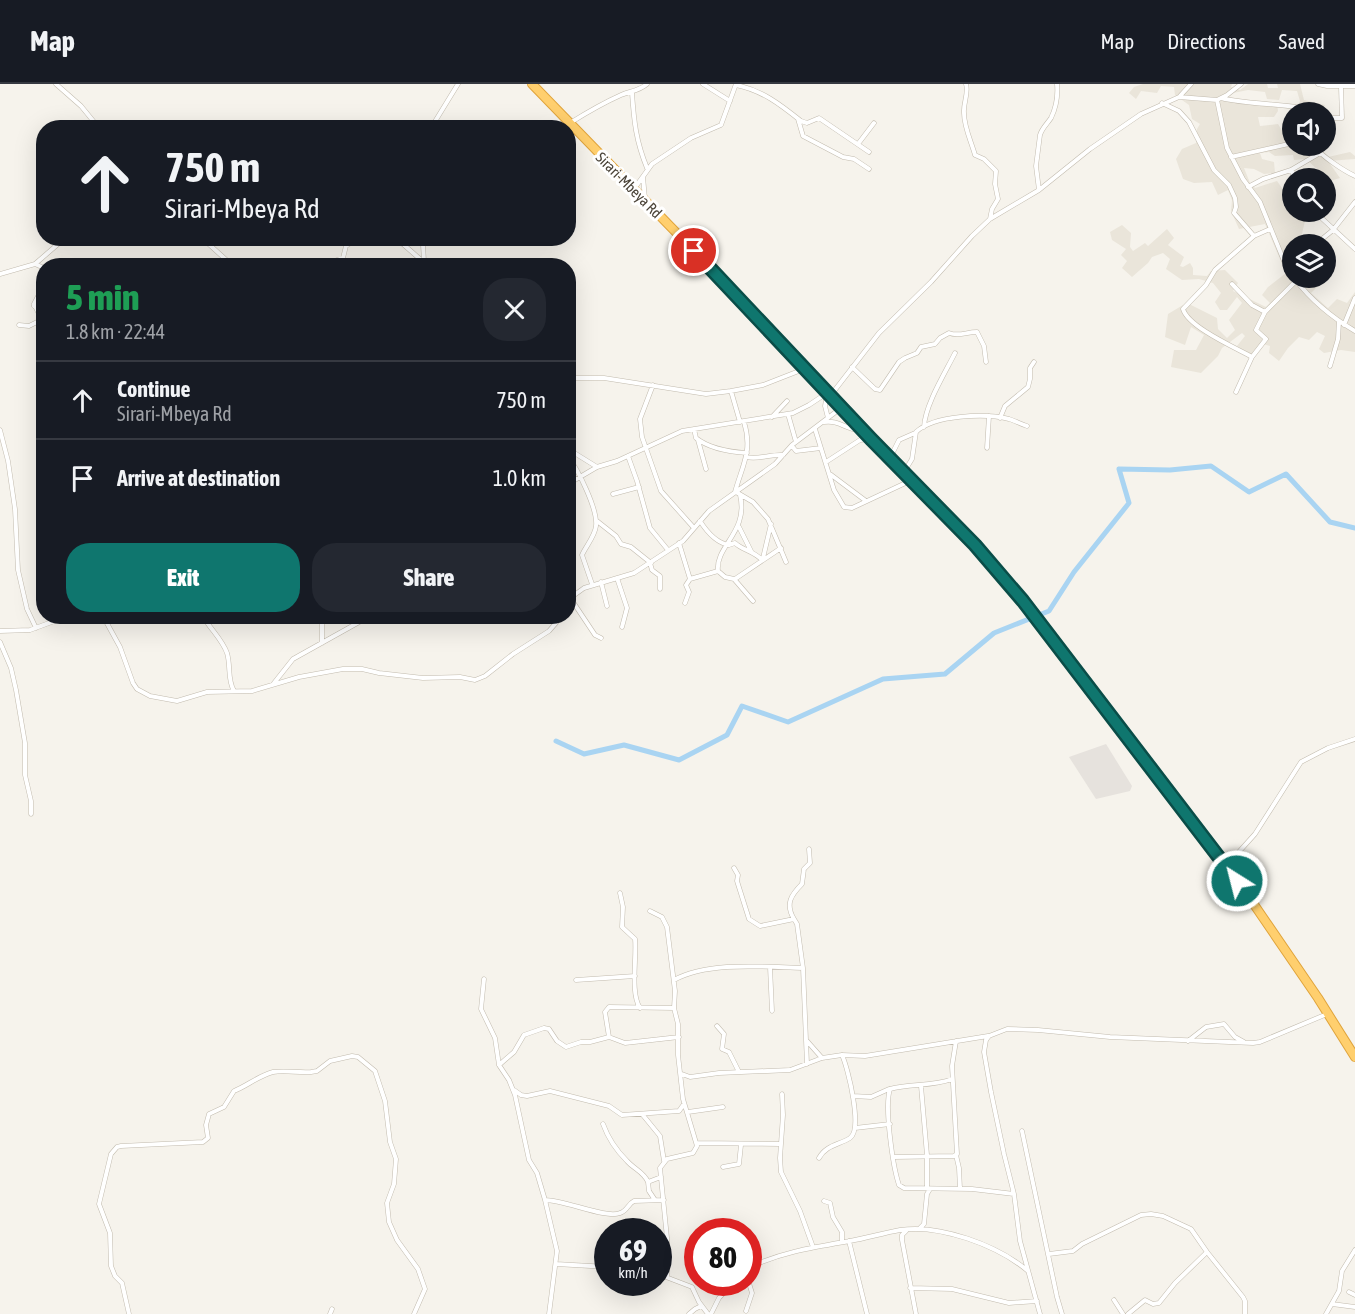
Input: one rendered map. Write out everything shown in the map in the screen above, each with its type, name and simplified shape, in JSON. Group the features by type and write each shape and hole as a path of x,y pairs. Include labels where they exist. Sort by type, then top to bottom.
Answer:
{"highway":[{"name":"Sirari-Mbeya Rd","path":"531,84 565,120"},
{"name":"Sirari-Mbeya Rd","path":"576,131 975,545 1023,601 1227,865 1355,1057"}],"street":[{"path":"56,84 81,106 92,120"},
{"path":"436,120 458,84"},
{"path":"575,120 596,107 625,93 632,93 647,84"},
{"path":"704,84 730,101"},
{"path":"966,84 963,110 966,129 972,140 975,155 984,159 996,171 995,184 998,199 992,209 990,219"},
{"path":"1039,190 1036,166 1040,135 1055,105 1057,84"},
{"path":"1179,97 1191,84"},
{"path":"1219,99 1241,84"},
{"path":"1318,84 1355,86"},
{"path":"634,189 647,168 691,138 721,125 736,85 772,99 805,123 819,118 869,152"},
{"path":"1336,118 1342,118 1341,87"},
{"path":"632,93 634,127 638,147 647,168"},
{"path":"576,479 597,467 628,456 682,431 788,414 829,394 879,333 990,219 1039,190 1090,149 1141,114 1179,97 1282,105"},
{"path":"1219,99 1222,132 1231,157 1248,187 1260,202 1282,256"},
{"path":"1162,103 1179,111 1189,122 1214,170 1229,185 1235,198 1234,213 1254,236"},
{"path":"798,119 803,136 843,157 854,159 869,169"},
{"path":"858,144 874,123"},
{"path":"1231,157 1282,145"},
{"path":"1294,168 1315,156"},
{"path":"1326,156 1343,171 1355,176"},
{"path":"1248,187 1282,173"},
{"path":"643,176 645,202"},
{"path":"1328,234 1355,202"},
{"path":"1325,222 1355,249"},
{"path":"1252,357 1215,338 1190,320 1183,309 1206,285 1215,270 1254,236 1270,229"},
{"path":"42,258 56,246"},
{"path":"211,246 224,258"},
{"path":"405,246 419,258"},
{"path":"0,274 35,264"},
{"path":"1232,284 1246,300 1265,312"},
{"path":"1236,392 1252,357 1266,339 1256,330 1265,312 1286,288"},
{"path":"1302,288 1308,296 1355,331"},
{"path":"1344,324 1355,298"},
{"path":"36,302 34,306 36,309"},
{"path":"1330,366 1338,339 1339,321"},
{"path":"19,325 29,326 36,322"},
{"path":"852,367 875,389 879,390 899,363 917,353 921,347 935,344 949,333 956,336 973,332 977,332 982,340 986,362"},
{"path":"924,427 924,420 937,387 955,353"},
{"path":"1000,418 1005,406 1028,387 1030,368 1034,362"},
{"path":"576,378 604,378 706,394 763,385 804,369"},
{"path":"653,385 640,422 640,432 661,491 694,528"},
{"path":"718,571 721,557 739,526 742,509 737,493 749,445 731,391"},
{"path":"828,418 825,406 829,394"},
{"path":"772,417 787,401"},
{"path":"576,593 592,584 634,573 679,543 709,511 775,464 794,444 841,408"},
{"path":"788,414 796,451 821,448"},
{"path":"987,448 989,417"},
{"path":"890,458 899,440 924,427 957,418 1010,419 1026,426"},
{"path":"823,422 834,421 852,429 863,430"},
{"path":"0,429 8,461 15,509 18,570 27,609 36,628"},
{"path":"694,429 706,470"},
{"path":"815,429 834,490 844,507 852,508 913,480"},
{"path":"904,472 912,459 916,432"},
{"path":"698,439 717,448 726,448 729,452 755,459 770,455 784,455"},
{"path":"825,462 860,440 871,439"},
{"path":"702,455 706,444"},
{"path":"576,454 597,467"},
{"path":"628,456 651,529 668,550"},
{"path":"576,470 596,520 596,529 582,555 592,584"},
{"path":"830,474 867,502"},
{"path":"614,494 639,487"},
{"path":"737,493 753,502 771,524 786,562"},
{"path":"596,520 621,544 631,547 650,563 652,570 660,576 660,589"},
{"path":"700,521 711,535 727,545 735,543 762,560"},
{"path":"762,560 771,524"},
{"path":"739,526 751,551"},
{"path":"679,543 690,579"},
{"path":"734,579 781,548"},
{"path":"685,603 689,592 686,585 690,579 718,571"},
{"path":"718,571 725,577 734,579 753,601"},
{"path":"616,578 627,608 622,627"},
{"path":"601,582 606,606"},
{"path":"576,606 595,634 601,638"},
{"path":"0,631 25,631 47,624"},
{"path":"107,624 123,652 133,683 141,692 164,700 177,701 213,690 252,691 326,672 353,669 423,678 460,677 472,680 480,678 549,631 555,624"},
{"path":"208,624 225,648 230,683 235,691"},
{"path":"322,624 322,643"},
{"path":"274,684 293,659 356,624"},
{"path":"0,642 11,668 17,697 25,743 24,768 31,801 31,814"},
{"path":"1227,865 1255,834 1301,762 1328,748 1355,739"},
{"path":"807,1064 799,931 790,913 789,901 795,890 802,884 804,869 810,863 809,849"},
{"path":"734,868 738,875 737,881 749,920 760,926 794,919"},
{"path":"620,893 623,907 622,927 633,934 635,939 635,976 637,1002 640,1008"},
{"path":"650,911 662,917 667,927 674,980 674,1008 677,1017 678,1055 684,1104 697,1143 693,1153 664,1161"},
{"path":"674,980 683,975 735,967 803,969"},
{"path":"770,968 772,1011"},
{"path":"576,980 635,976"},
{"path":"484,979 481,1009 495,1038 499,1065 514,1090 529,1160 537,1173 546,1200 557,1251 549,1314"},
{"path":"609,1037 606,1009 614,1006 674,1008"},
{"path":"682,1074 690,1077 794,1070 822,1058 842,1055 864,1056 989,1036 1004,1030 1188,1041 1260,1042 1328,1014"},
{"path":"1188,1041 1206,1027 1224,1024 1245,1043"},
{"path":"717,1026 724,1034 722,1048 729,1052 739,1072"},
{"path":"499,1065 514,1052 524,1035 544,1028 549,1029 557,1041 566,1047 609,1037 625,1043 679,1037"},
{"path":"989,1036 984,1052 1014,1194 1020,1241 1040,1314"},
{"path":"806,1041 822,1058"},
{"path":"956,1041 952,1058 952,1079 960,1189"},
{"path":"819,1158 831,1146 851,1137 855,1128 853,1096 842,1055"},
{"path":"129,1314 122,1282 115,1276 111,1266 110,1233 99,1204 108,1164 114,1150 122,1146 203,1142 207,1138 208,1116 211,1112 224,1107 234,1091 272,1072 316,1071 330,1061 352,1056 358,1057 375,1071 385,1101 390,1142 396,1159 394,1184 387,1203 389,1222 397,1240 418,1269 425,1289 414,1314"},
{"path":"682,1084 690,1077"},
{"path":"853,1096 872,1098 890,1089 921,1086 952,1079"},
{"path":"917,1230 924,1224 928,1190 921,1086"},
{"path":"890,1089 890,1124 899,1185 904,1188 928,1190 960,1189 1014,1194"},
{"path":"514,1090 527,1096 550,1091 609,1106 622,1115 679,1112 684,1104"},
{"path":"782,1094 783,1115 780,1144 782,1175 800,1211 813,1247"},
{"path":"688,1112 723,1107"},
{"path":"642,1114 660,1136 664,1161 660,1168 665,1218"},
{"path":"603,1124 627,1162 643,1173 648,1182 649,1191 656,1200"},
{"path":"855,1128 890,1124"},
{"path":"1022,1131 1062,1314"},
{"path":"697,1143 780,1144"},
{"path":"723,1167 739,1164 741,1145"},
{"path":"894,1157 956,1155"},
{"path":"648,1182 661,1177"},
{"path":"546,1200 558,1200 609,1215 622,1213 631,1202 664,1200"},
{"path":"824,1201 830,1203 833,1217 842,1232 842,1242"},
{"path":"1049,1254 1073,1251 1132,1218 1151,1214 1163,1216 1191,1228 1243,1297 1245,1314"},
{"path":"924,1224 930,1229"},
{"path":"762,1262 813,1247 908,1230 930,1229 968,1238 982,1244 1029,1272"},
{"path":"908,1230 902,1235 902,1240 916,1314"},
{"path":"849,1241 867,1314"},
{"path":"1326,1314 1340,1286 1342,1271 1355,1250"},
{"path":"1128,1314 1142,1301 1148,1300 1155,1305 1159,1303 1175,1283 1207,1252"},
{"path":"556,1264 594,1266"},
{"path":"672,1278 692,1287 702,1306 710,1314 720,1296"},
{"path":"910,1288 952,1289 1009,1303 1037,1301"},
{"path":"1349,1292 1355,1295"},
{"path":"746,1311 751,1296"},
{"path":"1114,1300 1123,1314"},
{"path":"1332,1304 1355,1307"},
{"path":"689,1314 702,1306"}],"shaded area":[{"path":"1143,84 1232,84 1231,87 1240,90 1248,84 1267,84 1268,88 1278,88 1277,84 1300,84 1304,100 1312,102 1300,102 1297,91 1282,90 1279,100 1267,99 1265,92 1248,90 1233,93 1225,100 1277,104 1278,111 1274,117 1258,117 1260,126 1278,124 1282,131 1282,156 1275,156 1269,152 1260,153 1262,159 1274,162 1275,173 1264,174 1254,169 1244,168 1250,183 1255,188 1277,181 1282,188 1282,222 1305,222 1302,234 1282,234 1282,264 1265,224 1239,229 1231,211 1232,200 1228,190 1218,195 1212,182 1194,183 1183,179 1176,159 1182,149 1196,143 1197,129 1200,124 1192,119 1189,105 1175,95 1174,87 1161,86 1157,93 1141,91 1136,99 1129,93 1134,87"},
{"path":"1350,152 1355,156 1355,159 1328,161 1333,168 1316,168 1306,159 1294,160 1293,156 1328,157"},
{"path":"1122,225 1131,233 1130,247 1133,251 1145,243 1148,246 1167,229 1174,238 1168,245 1184,257 1180,266 1183,267 1190,263 1193,275 1207,276 1211,271 1225,270 1238,283 1233,291 1266,307 1270,303 1262,295 1282,276 1282,288 1316,288 1311,293 1328,308 1337,299 1347,303 1355,292 1355,352 1341,350 1324,353 1319,349 1325,336 1317,332 1309,340 1299,337 1279,361 1269,353 1270,346 1263,344 1254,357 1237,346 1245,336 1242,333 1222,348 1218,356 1201,373 1171,367 1174,350 1196,350 1204,335 1191,327 1185,345 1165,337 1168,314 1183,305 1191,305 1217,318 1218,329 1227,338 1235,330 1229,320 1242,303 1237,297 1227,310 1220,310 1215,302 1221,293 1213,283 1199,279 1182,280 1166,269 1170,259 1163,253 1152,257 1132,277 1122,268 1127,261 1121,255 1126,249 1112,240 1110,232"},
{"path":"1106,744 1132,786 1130,791 1096,799 1069,757"}],"waterway":[{"path":"556,741 584,754 624,745 679,760 727,735 742,706 788,722 883,679 945,674 994,633 1049,611 1074,572 1129,503 1119,469 1170,470 1211,466 1249,492 1286,474 1330,522 1355,528"}],"route":[{"path":"694,251 804,369 975,545 1023,601 1237,881"}]}
